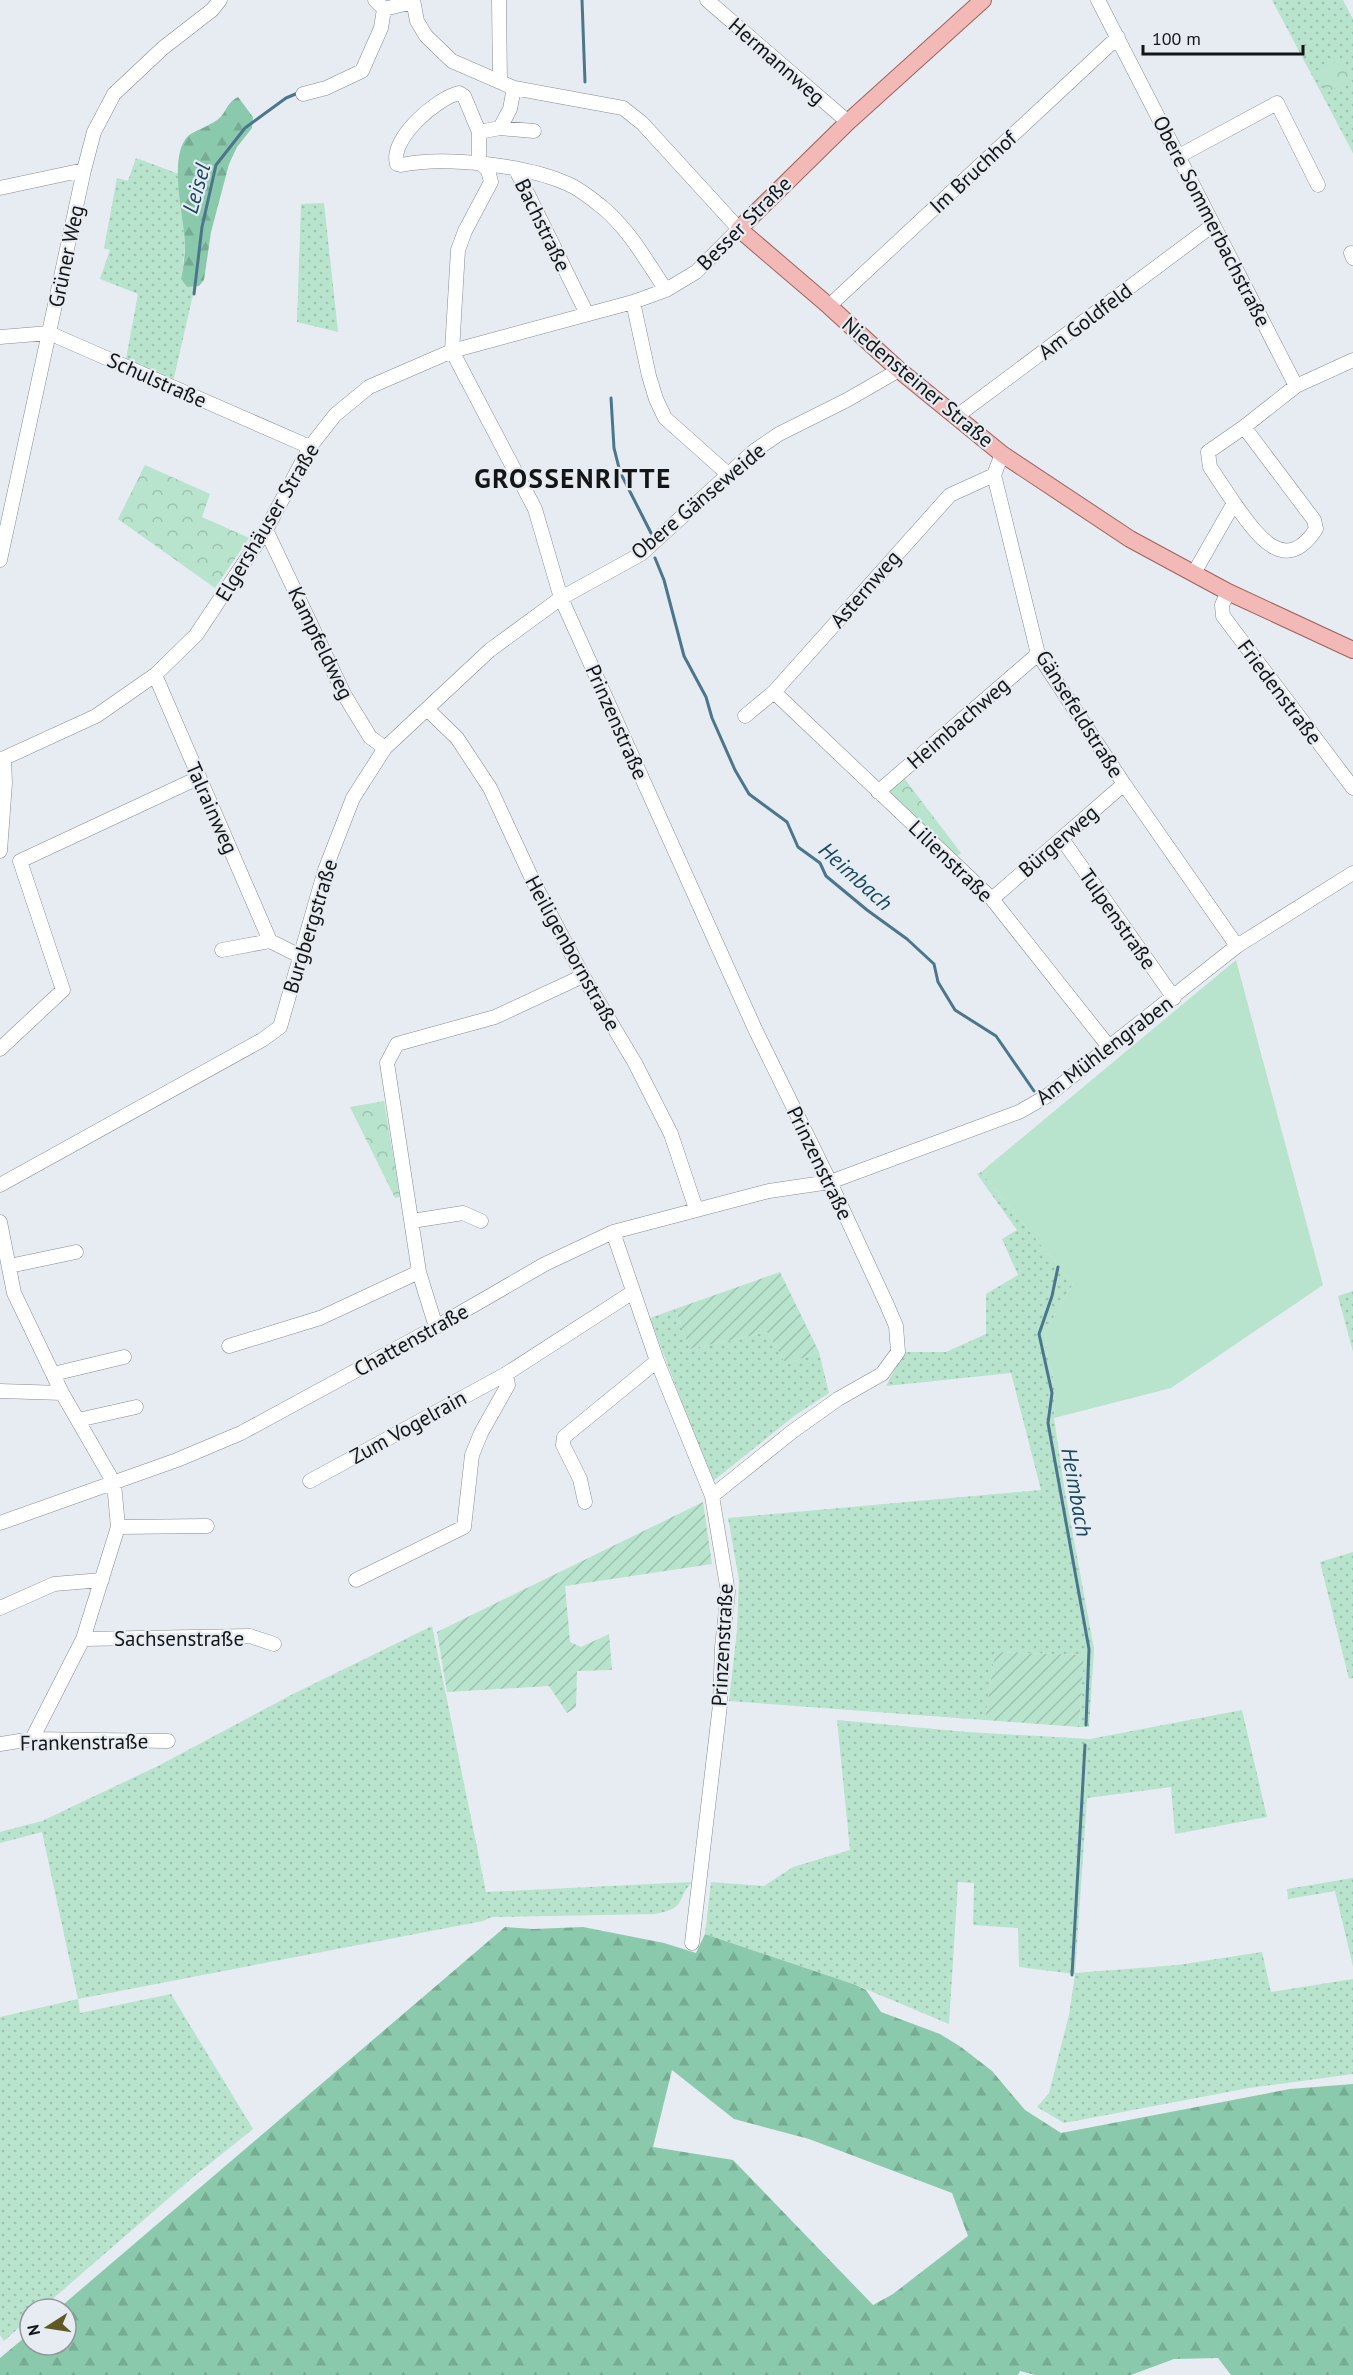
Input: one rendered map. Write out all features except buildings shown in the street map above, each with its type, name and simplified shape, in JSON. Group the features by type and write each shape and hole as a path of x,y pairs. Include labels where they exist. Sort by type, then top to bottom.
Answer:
{"main road":[{"name":"Besser Straße","path":"739,229 848,122 982,0"},
{"name":"Niedensteiner Straße","path":"739,229 829,306 898,370 1002,454 1130,539 1228,592 1353,650"}],"street":[{"name":"Grüner Weg","path":"0,560 94,132 114,94 163,48 212,10 220,0"},
{"path":"499,0 501,82"},
{"name":"Hermannweg","path":"707,0 848,122"},
{"name":"Obere Sommerbachstraße","path":"1098,0 1296,386"},
{"path":"303,94 326,88 362,71 381,28 379,4 413,1"},
{"name":"Niedensteiner Straße","path":"413,1 417,21 426,36 453,61 514,88 590,100 623,108 642,123 739,229"},
{"name":"Im Bruchhof","path":"829,306 1118,38"},
{"path":"500,128 510,109 514,88"},
{"name":"Bachstraße","path":"479,132 464,96 459,93 451,95 417,120 398,147 395,156 398,164 438,161 479,162 516,170 586,314"},
{"path":"1179,156 1277,103 1318,185"},
{"path":"452,351 459,250 465,231 491,182 488,170 479,162 479,132 500,128 534,131"},
{"path":"0,188 84,170"},
{"path":"516,170 543,175 568,184 603,208 619,224 666,290"},
{"name":"Am Goldfeld","path":"957,416 1214,225"},
{"name":"Besser Straße","path":"452,351 633,302 666,290 696,272 739,229"},
{"path":"633,302 649,376 665,418 729,475"},
{"name":"Schulstraße","path":"0,337 50,333 310,447"},
{"name":"Elgershäuser Straße","path":"2,760 96,716 155,675 196,635 266,530 310,447 335,415 369,387 452,351"},
{"name":"Prinzenstraße","path":"452,351 535,509 561,598 755,1029 830,1182 896,1326 898,1352 882,1374 838,1399 793,1431 712,1496 728,1592 722,1647 720,1705 692,1943"},
{"path":"1244,427 1314,520 1316,529 1301,547 1292,551 1281,551 1255,532 1210,467 1208,452 1296,386 1353,360"},
{"name":"Obere Gänseweide","path":"561,598 641,554 754,451 778,434 847,400 898,370"},
{"path":"994,475 1002,454"},
{"name":"Gänsefeldstraße","path":"994,475 1038,654 1124,784 1237,946"},
{"name":"Asternweg","path":"745,716 774,692 950,495 994,475"},
{"path":"1194,573 1234,503"},
{"name":"Kampfeldweg","path":"266,530 345,696 370,737 385,748"},
{"name":"Friedenstraße","path":"1228,592 1222,605 1223,616 1353,788"},
{"name":"Burgbergstraße","path":"0,1185 280,1028 325,870 353,798 385,748 490,650 561,598"},
{"name":"Heimbachweg","path":"878,792 1038,654"},
{"name":"Talrainweg","path":"155,675 270,941"},
{"name":"Lilienstraße","path":"774,692 992,899 1110,1048"},
{"name":"Heiligenbornstraße","path":"428,710 457,738 490,788 534,883 671,1134 696,1209"},
{"path":"0,1049 63,990 20,861 1,849 5,783 2,760"},
{"path":"20,861 198,778"},
{"name":"Bürgerweg","path":"992,899 1124,784"},
{"name":"Tulpenstraße","path":"1062,839 1174,998"},
{"name":"Am Mühlengraben","path":"830,1182 1019,1112 1047,1096 1237,946 1353,873"},
{"path":"222,950 270,941 300,956"},
{"path":"436,1328 419,1272 387,1063 398,1044 495,1017 583,976"},
{"name":"Chattenstraße","path":"0,1523 114,1484 198,1452 240,1433 436,1328 546,1264 613,1232 769,1191 830,1182"},
{"path":"412,1221 463,1213 481,1221"},
{"path":"0,1221 14,1293 52,1374 114,1484"},
{"path":"613,1232 657,1361 712,1496"},
{"path":"9,1266 76,1252"},
{"path":"229,1346 320,1318 419,1272"},
{"name":"Zum Vogelrain","path":"310,1481 506,1374 633,1292"},
{"path":"52,1374 124,1357"},
{"path":"585,1502 580,1479 563,1445 564,1437 657,1361"},
{"name":"Zum Vogelrain","path":"356,1580 464,1527 471,1455 508,1386 506,1374"},
{"path":"0,1391 62,1393"},
{"path":"78,1420 136,1407"},
{"name":"Sachsenstraße","path":"32,1739 83,1639 102,1580 118,1527 114,1484"},
{"path":"118,1527 207,1526"},
{"path":"0,1608 54,1584 102,1580"},
{"name":"Sachsenstraße","path":"83,1639 250,1636 274,1644"},
{"name":"Frankenstraße","path":"0,1744 32,1739 168,1741"}],"green space":[{"path":"1272,0 1343,0 1353,19 1353,153"},
{"path":"1343,58 1353,79 1327,92 1316,71"},
{"path":"238,97 253,117 252,128 237,147 229,164 211,232 204,280 199,286 187,287 181,279 185,246 178,173 182,146 188,136 214,122"},
{"path":"136,158 179,174 185,247 181,279 187,287 195,286 173,382 126,359 138,294 100,279 110,250 104,248 117,178 128,181"},
{"path":"324,203 338,332 297,322 301,204"},
{"path":"145,465 210,494 202,517 249,538 215,588 118,519"},
{"path":"901,774 961,853 954,858 891,798 888,787"},
{"path":"1236,960 1323,1285 1171,1388 1054,1418 1055,1384 1048,1358 1045,1332 1073,1284 981,1172"},
{"path":"384,1101 400,1197 395,1198 350,1107"},
{"path":"981,1172 1073,1284 1045,1332 1048,1358 1055,1384 1054,1418 1064,1486 1094,1649 1089,1727 1079,1727 1084,1655 995,1652 985,1720 729,1701 737,1630 739,1580 728,1518 1041,1490 1011,1373 886,1386 904,1352 946,1352 986,1334 986,1294 1018,1275 1002,1239 1017,1230 977,1174"},
{"path":"780,1272 819,1352 786,1364 767,1332 690,1349 675,1309"},
{"path":"1353,1291 1353,1352 1338,1296"},
{"path":"675,1309 690,1349 767,1332 786,1364 819,1352 829,1393 794,1416 712,1482 650,1318"},
{"path":"703,1502 712,1564 565,1586 570,1642 581,1647 609,1634 612,1670 577,1671 576,1707 567,1713 549,1686 447,1692 437,1632"},
{"path":"1353,1552 1353,1678 1349,1679 1320,1562"},
{"path":"432,1626 486,1892 692,1882 677,1906 655,1914 492,1917 483,1921 78,1999 42,1832 0,1843 0,1832 42,1821 160,1765 295,1693"},
{"path":"995,1652 1084,1655 1079,1727 985,1720"},
{"path":"1242,1710 1267,1817 1175,1834 1171,1787 1087,1798 1075,1973 1178,1965 1262,1952 1271,1992 1353,1979 1353,2074 1249,2088 1064,2123 1037,2107 1049,2093 1069,2015 1075,1974 1019,1967 1018,1928 973,1925 974,1883 958,1882 949,2024 856,1985 705,1934 711,1882 764,1886 793,1867 850,1850 837,1720 967,1732 1090,1739"},
{"path":"1353,1878 1353,1966 1335,1891 1288,1899 1287,1889"},
{"path":"505,1927 533,1929 583,1927 664,1943 696,1953 705,1934 856,1985 866,1990 881,2012 940,2034 961,2047 992,2071 1025,2110 1061,2133 1290,2089 1353,2084 1353,2375 1231,2375 1218,2358 1174,2359 1131,2375 1035,2375 1020,2371 1018,2375 0,2375 0,2358 18,2343 18,2357 78,2357 78,2297 72,2297","holes":["672,2070 734,2119 809,2139 952,2193 968,2236 893,2294 873,2305 733,2160 653,2147"]},
{"path":"171,1994 253,2129 192,2178 55,2297 18,2297 18,2329 4,2341 0,2335 0,2017 78,1999 80,2013"}],"waterway":[{"name":"Heimbach","path":"582,0 585,82"},
{"name":"Leisel","path":"194,294 202,227 216,165 245,128 286,98 298,93"},
{"name":"Heimbach","path":"611,398 614,448 620,472 651,533"},
{"name":"Heimbach","path":"655,558 664,580 684,656 706,697 712,718 735,770 749,794 787,822 798,847 820,863 826,876 907,939 934,964 938,982 955,1010 996,1036 1034,1091"},
{"name":"Heimbach","path":"1058,1267 1052,1296 1039,1334 1052,1393 1048,1423 1089,1649 1086,1725"},
{"name":"Heimbach","path":"1072,1975 1085,1745"}],"district":[{"name":"GROSSENRITTE","path":"573,478"}]}
